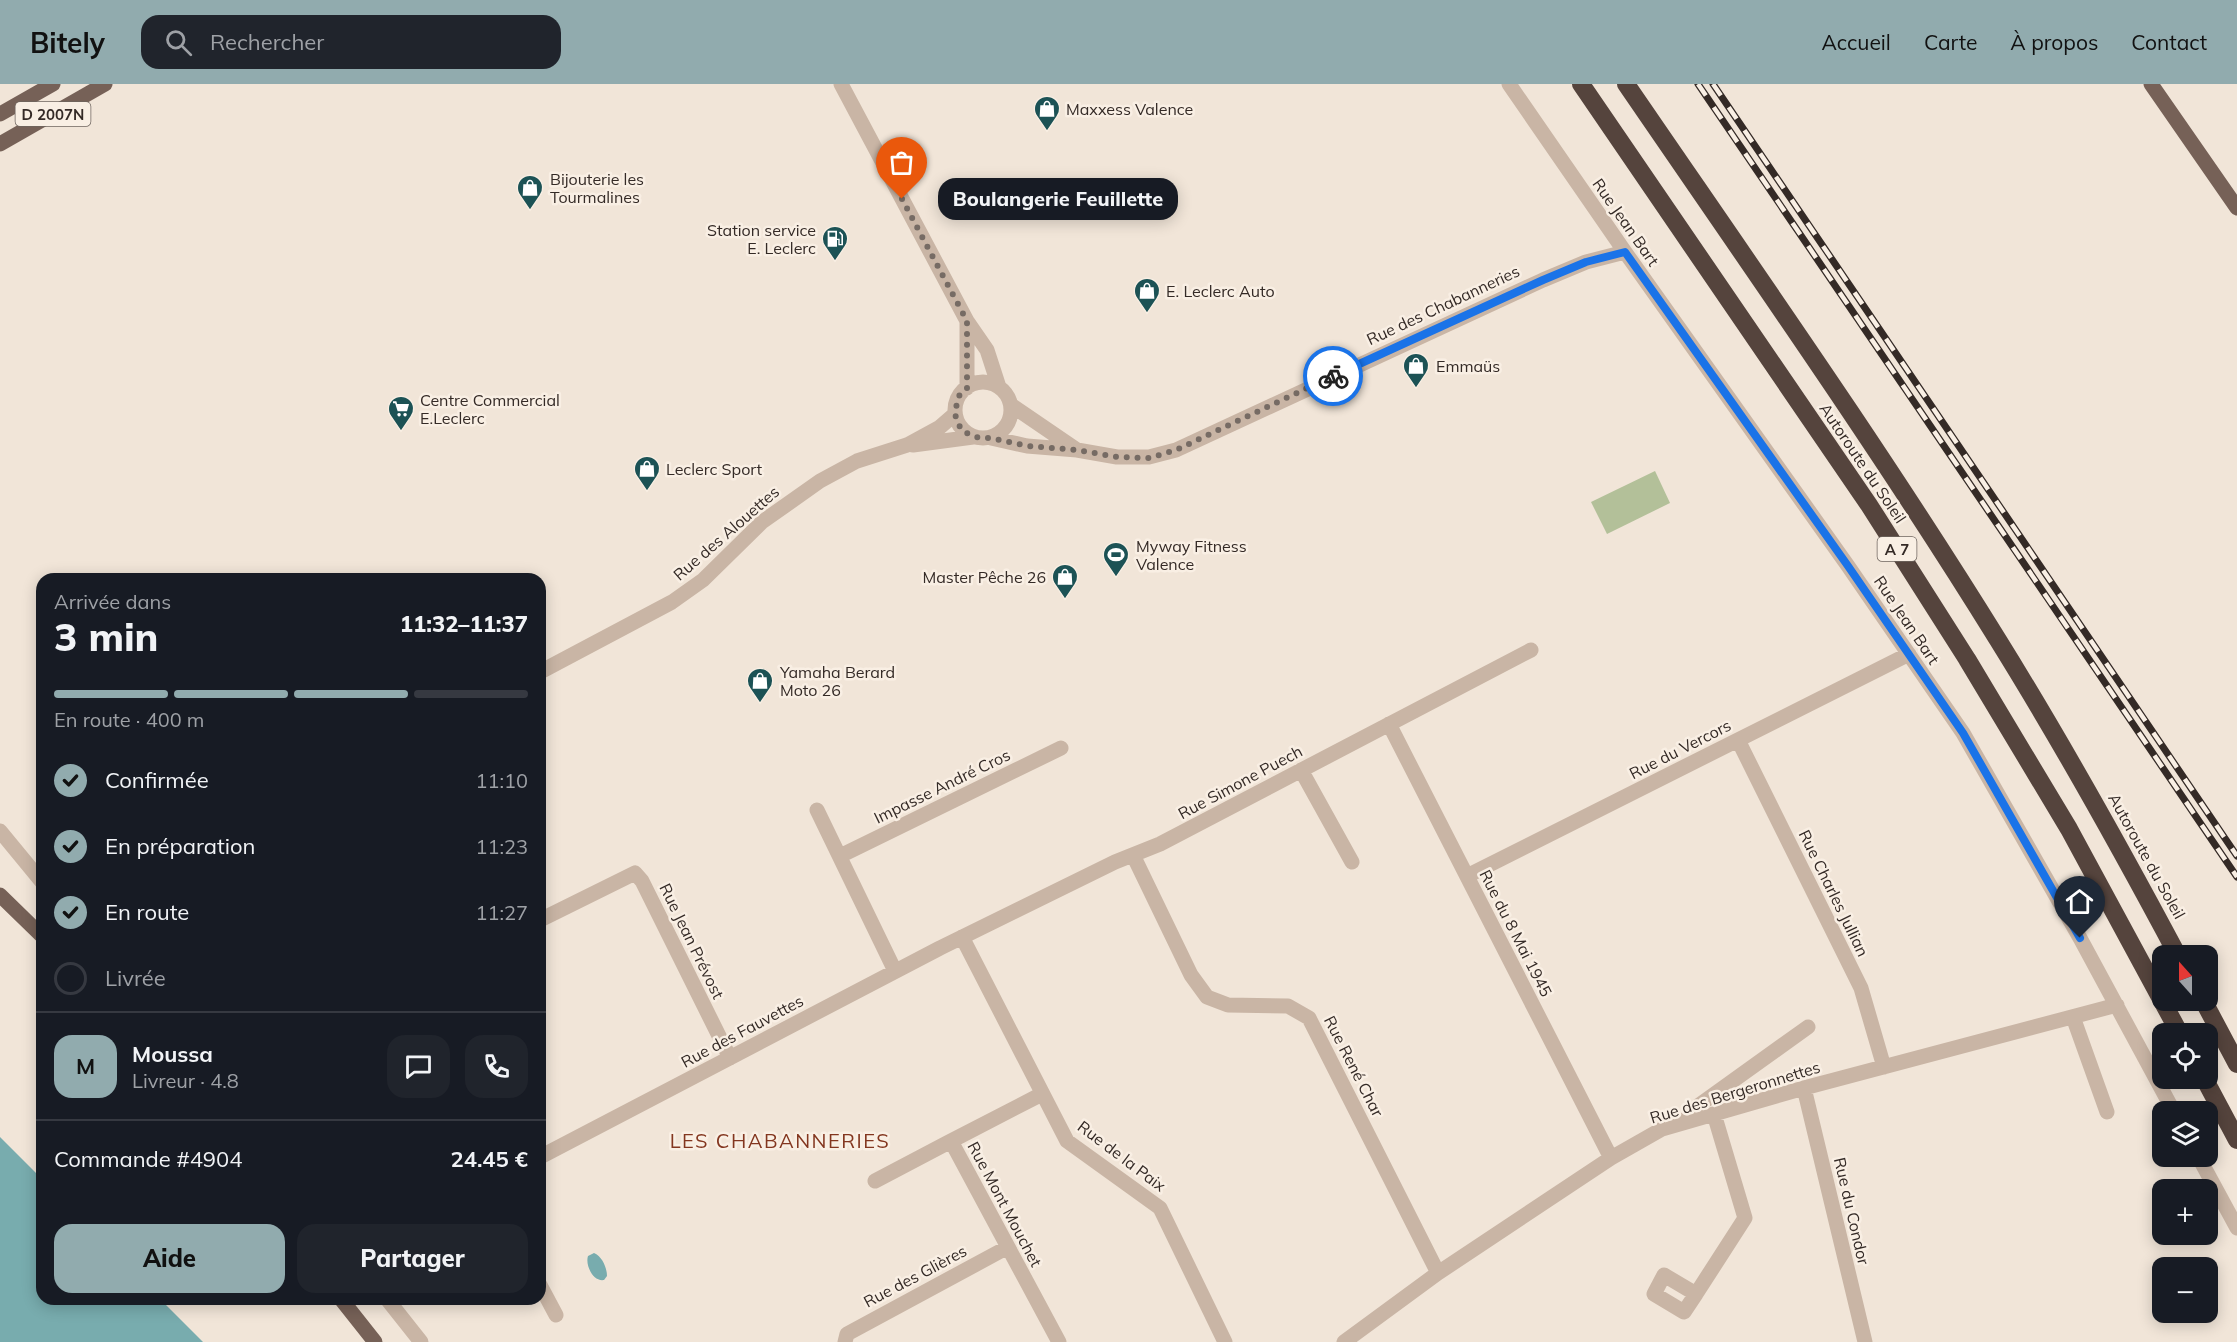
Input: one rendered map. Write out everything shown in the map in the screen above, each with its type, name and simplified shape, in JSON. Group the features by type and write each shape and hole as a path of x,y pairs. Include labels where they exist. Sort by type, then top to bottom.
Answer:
{"highway":[{"name":"Autoroute du Soleil","path":"1581,84 1869,505 1967,659 2069,829 2174,1023"},
{"name":"Autoroute du Soleil","path":"1626,84 1900,488 1998,640 2099,809 2172,945"},
{"path":"2209,1011 2237,1064"},
{"path":"2210,1089 2237,1140"}],"main road":[{"name":"D 2007N","path":"0,114 53,84"},
{"name":"D 2007N","path":"0,144 105,84"},
{"path":"2151,84 2237,208"},
{"path":"0,895 36,930"},
{"path":"346,1305 375,1342"}],"street":[{"path":"841,84 967,321 987,350 999,387"},
{"name":"Rue Jean Bart","path":"1509,84 1963,733 2117,1005 2168,1101"},
{"name":"Rue des Chabanneries","path":"991,438 1027,446 1077,450 1117,457 1149,458 1176,450 1543,280 1586,262 1625,252"},
{"path":"967,321 967,388"},
{"path":"907,446 973,437 991,438 1000,433 1008,425 1011,405 1009,398 999,387 988,382 977,383 967,388 958,397 955,414 958,424 964,432 973,437"},
{"name":"Rue des Chabanneries","path":"1011,405 1077,450"},
{"path":"907,446 940,427 955,414"},
{"name":"Rue des Alouettes","path":"546,669 672,602 703,580 762,522 820,481 857,461 907,446"},
{"name":"Rue Simone Puech","path":"962,937 1160,844 1531,650"},
{"name":"Rue du Vercors","path":"1467,876 1909,654"},
{"name":"Rue du 8 Mai 1945","path":"1389,724 1611,1158"},
{"name":"Rue Charles Jullian","path":"1738,740 1861,988 1884,1067"},
{"name":"Impasse André Cros","path":"840,856 1061,748"},
{"path":"1301,770 1352,862"},
{"path":"818,810 895,971"},
{"path":"0,831 36,875"},
{"name":"Rue René Char","path":"1133,855 1191,975 1208,997 1228,1005 1288,1006 1309,1018 1438,1273"},
{"name":"Rue Jean Prévost","path":"546,917 635,873 642,881 730,1058"},
{"name":"Rue des Fauvettes","path":"546,1154 962,937"},
{"name":"Rue de la Paix","path":"962,937 1066,1141 1160,1208 1225,1342"},
{"name":"Rue des Bergeronnettes","path":"1344,1342 1438,1273 1611,1158 1662,1129 1804,1088 2117,1005"},
{"path":"2073,1017 2107,1112"},
{"path":"1684,1122 1695,1108 1808,1027"},
{"name":"Rue du Condor","path":"1804,1088 1865,1342"},
{"name":"Rue Mont Mouchet","path":"1042,1094 951,1141 1059,1342"},
{"path":"1696,1294 1745,1218 1714,1114"},
{"path":"875,1181 951,1141"},
{"path":"2204,1167 2237,1228"},
{"name":"Rue des Glières","path":"845,1342 847,1334 1008,1247"},
{"path":"546,1296 556,1315"},
{"path":"392,1305 421,1342"}],"green space":[{"path":"1655,471 1670,503 1607,534 1591,502"}],"water":[{"path":"0,1137 36,1173 36,1305 166,1305 203,1342 0,1342"},
{"path":"594,1253 602,1259 605,1266 607,1276 604,1280 593,1276 589,1268 588,1256"}],"railway":[{"path":"1698,84 2237,877"},
{"path":"1713,84 2237,856"}],"way so far":[{"path":"902,199 967,321 967,388 958,397 955,414 964,432 973,437 1117,457 1149,458 1176,450 1333,376"}],"place":[{"name":"Maxxess Valence","path":"1047,132"},
{"name":"Boulangerie Feuillette","path":"902,199"},
{"name":"Bijouterie les Tourmalines","path":"530,211"},
{"name":"Station service E. Leclerc","path":"835,262"},
{"name":"E. Leclerc Auto","path":"1147,314"},
{"name":"Emmaüs","path":"1416,389"},
{"name":"Centre Commercial E.Leclerc","path":"401,432"},
{"name":"Leclerc Sport","path":"647,492"},
{"name":"Myway Fitness Valence","path":"1116,578"},
{"name":"Master Pêche 26","path":"1065,600"},
{"name":"Yamaha Berard Moto 26","path":"760,704"}],"district":[{"name":"LES CHABANNERIES","path":"780,1140"}],"route":[{"path":"1333,376 1543,280 1586,262 1625,252 1848,566 1963,733 2080,938"}]}
